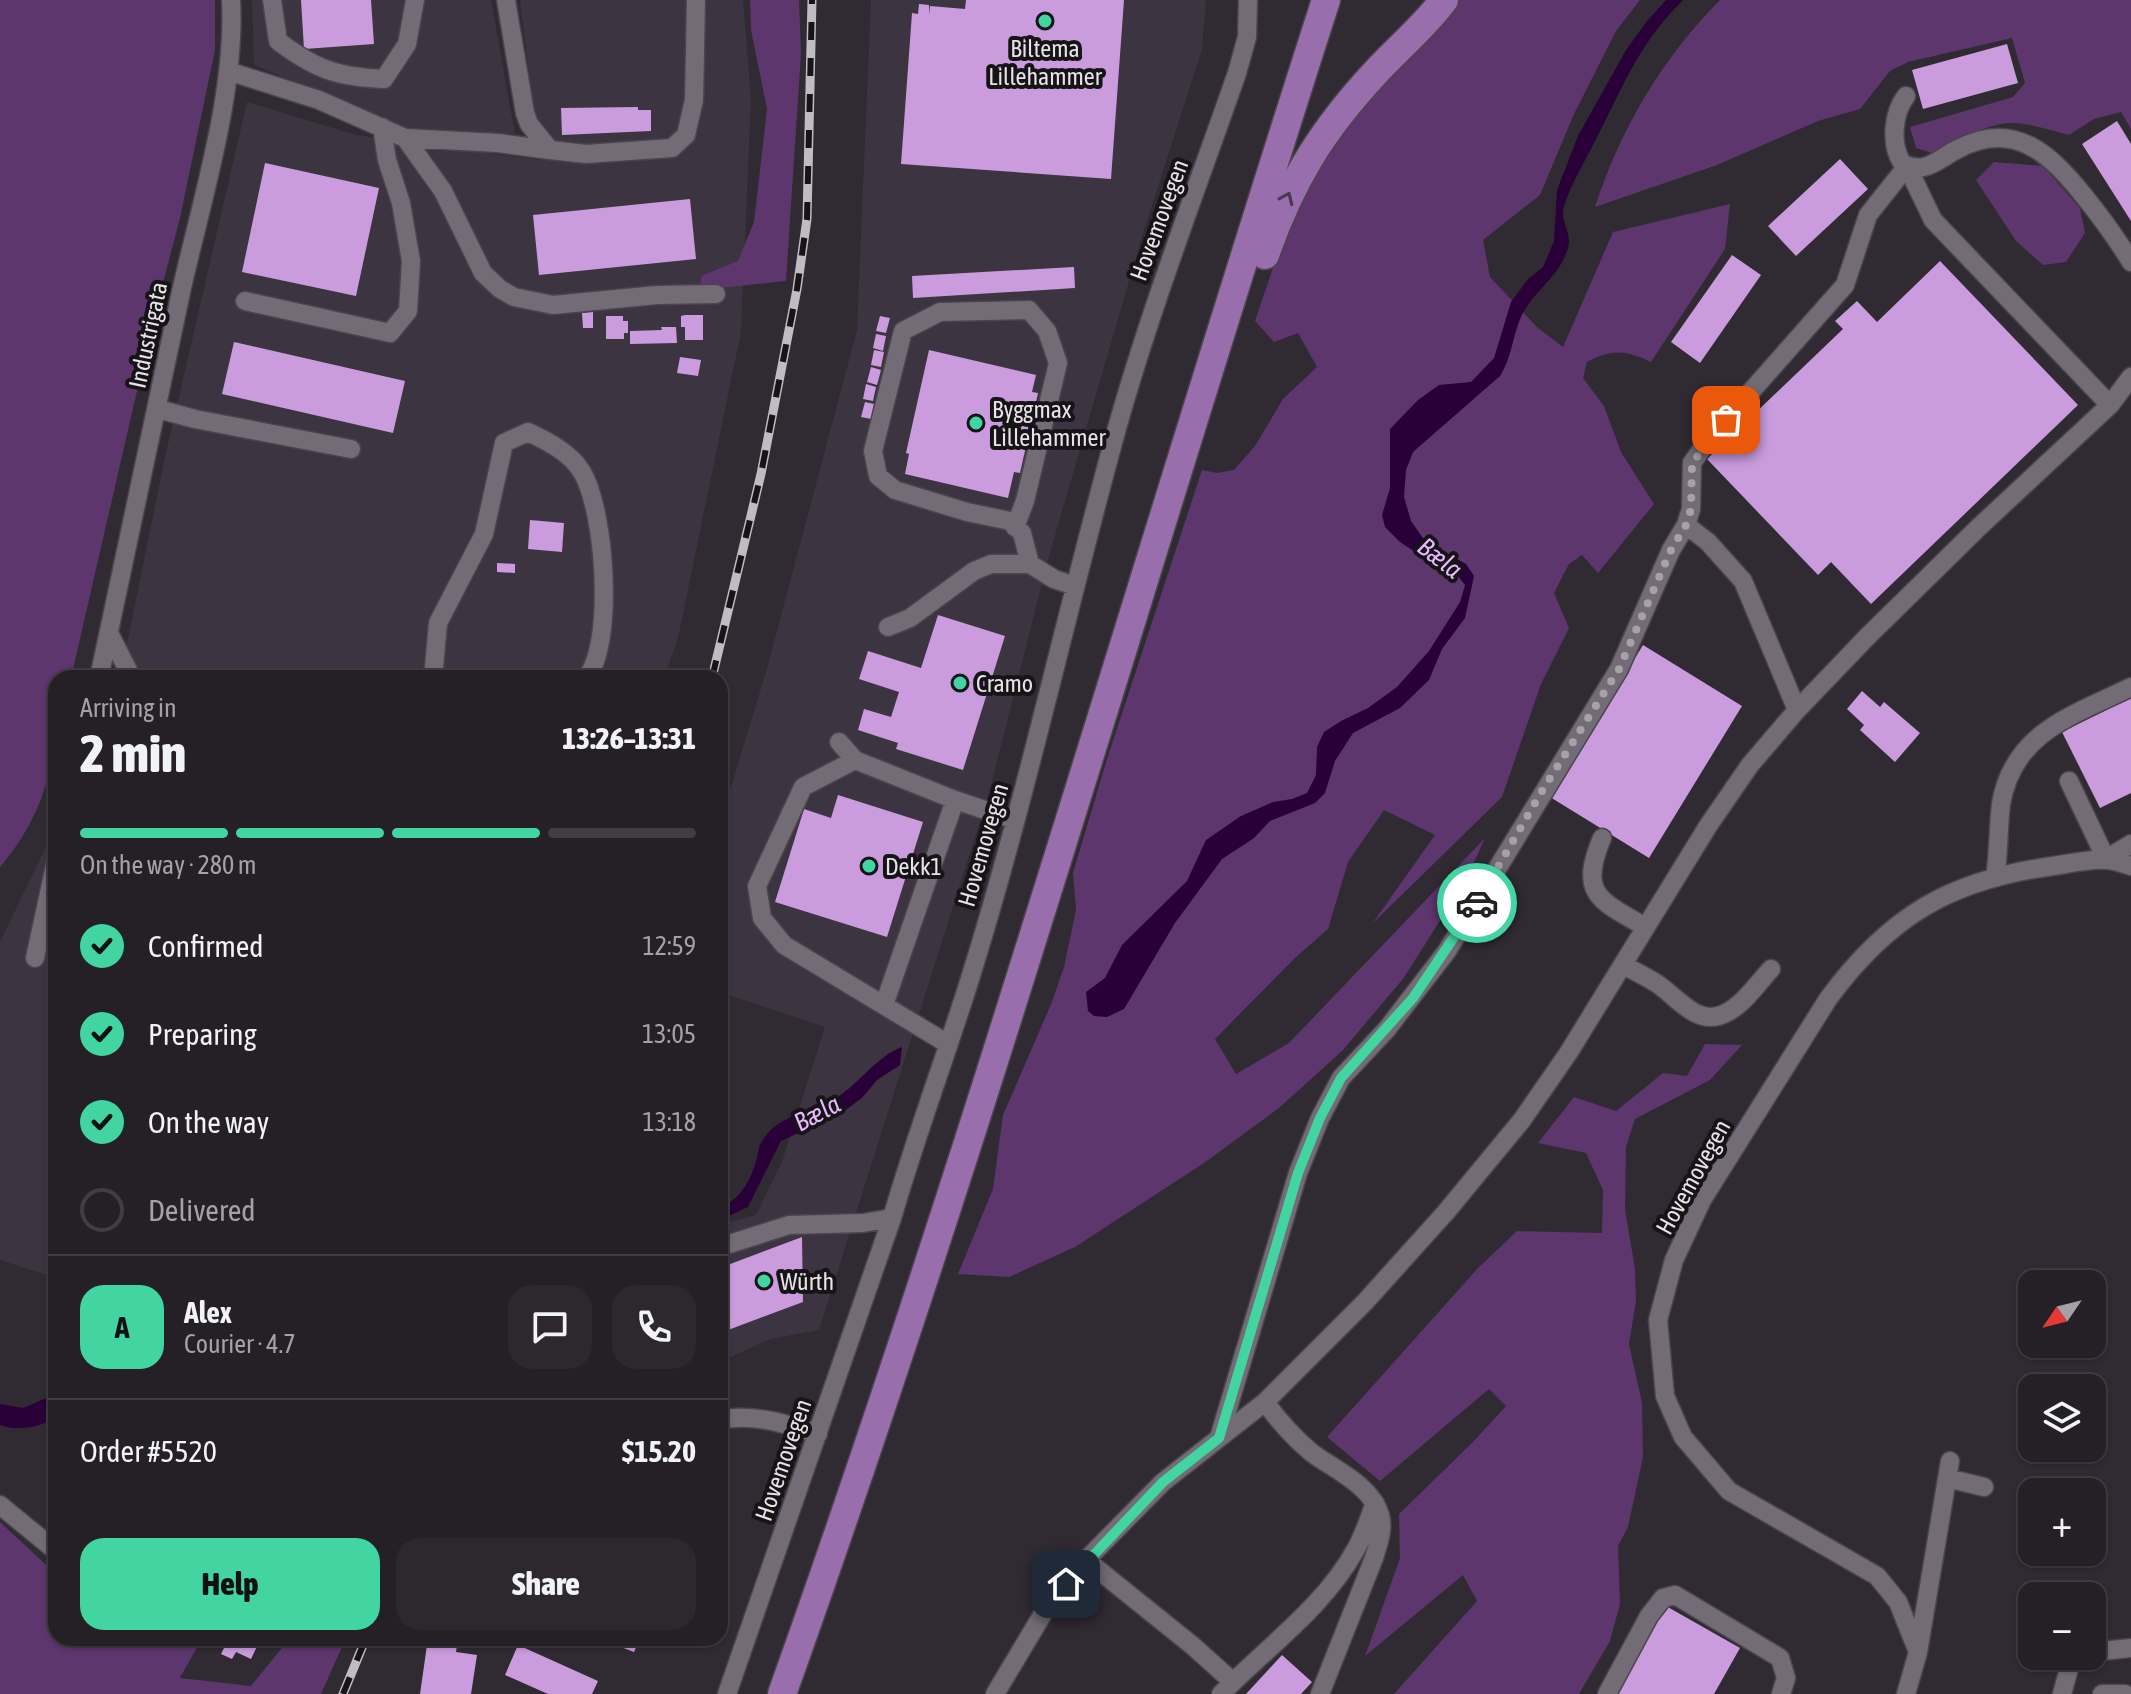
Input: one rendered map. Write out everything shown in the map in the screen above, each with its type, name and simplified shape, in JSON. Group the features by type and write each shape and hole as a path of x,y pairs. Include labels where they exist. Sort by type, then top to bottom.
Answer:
{"highway":[{"path":"1108,694 1108,666 1114,636 1262,159 1299,33 1305,0"},
{"path":"782,1694 900,1351 1326,0"},
{"path":"1185,451 1223,384 1252,290 1295,180 1343,109 1431,18 1444,0"}],"street":[{"name":"Industrigata","path":"101,670 181,293 210,172 228,71 231,0"},
{"path":"272,0 278,41 305,62 348,77 384,79 407,44 415,0"},
{"path":"506,0 525,113 529,124 550,150"},
{"path":"228,71 319,100 405,138 498,143 586,154 672,148 686,135 694,100 696,0"},
{"name":"Hovemovegen","path":"727,1694 892,1218 969,982 1015,820 1118,426 1162,282 1237,73 1247,37 1248,0"},
{"path":"1906,96 1897,110 1895,148 1933,220 2110,405"},
{"path":"245,301 390,333 408,311 411,261 401,203 387,160 382,127"},
{"path":"405,138 443,191 483,273 514,297 553,305 657,295 716,294"},
{"path":"1907,166 1931,166 1959,148 1983,140 2017,141 2034,147 2058,164 2104,221 2131,262"},
{"path":"1219,1438 1298,1173 1320,1118 1341,1078 1413,998 1485,892 1542,791 1619,669 1671,550 1686,525 1691,509 1692,463 1709,439 1845,285 1868,215 1907,166"},
{"path":"1015,527 1025,501 1058,363 1047,331 1029,310 940,312 903,331 873,451 878,476 895,490 967,512 1010,521 1015,527 1022,533 1030,564"},
{"path":"995,1694 1047,1607 1086,1560 1163,1482 1265,1402 1365,1302 1446,1212 1512,1131 1569,1052 1708,826 1750,765 1797,710 1979,527 2110,405 2131,377"},
{"path":"158,409 351,449"},
{"path":"434,670 438,623 484,534 504,443 528,432 554,444 582,472 601,531 605,605 593,670"},
{"path":"1686,525 1708,542 1743,581 1797,710"},
{"path":"888,627 910,618 974,571 991,564 1030,564 1054,579 1075,586"},
{"path":"109,633 128,670"},
{"path":"1995,877 2006,782 2023,750 2054,725 2131,687"},
{"path":"839,742 855,760 1015,820"},
{"path":"855,760 803,787 757,886 762,918 784,945 948,1044"},
{"path":"2069,781 2106,859"},
{"path":"884,1005 955,800"},
{"path":"1602,838 1594,858 1591,879 1599,898 1645,927"},
{"name":"Hovemovegen","path":"1918,1652 1898,1602 1877,1576 1729,1491 1683,1437 1665,1396 1658,1320 1674,1260 1702,1200 1828,999 1878,940 1933,901 1995,877 2106,859 2131,844"},
{"name":"Hovemovegen","path":"2106,859 2131,866"},
{"path":"35,958 48,898"},
{"path":"1623,965 1658,984 1692,1012 1711,1018 1727,1013 1771,969"},
{"path":"728,1244 789,1225 863,1223 892,1218"},
{"path":"1265,1402 1309,1451 1363,1489 1375,1503 1381,1518 1380,1538 1320,1694"},
{"path":"728,1418 754,1418 818,1434"},
{"path":"1906,1694 1918,1652 1949,1470 1984,1487"},
{"path":"1086,1560 1193,1646 1227,1688 1297,1623 1343,1569 1357,1548 1375,1503"},
{"path":"0,1505 48,1544"},
{"path":"1607,1694 1649,1616 1663,1598 1675,1595 1780,1658 1786,1689"},
{"path":"2106,1651 2131,1648"},
{"path":"2062,1694 2069,1670"},
{"path":"2102,1694 2129,1694"}],"shaded area":[{"path":"0,0 215,0 215,50 180,218 154,317 73,670 48,670 48,777 30,824 0,867"},
{"path":"252,0 491,0 515,134 406,128 254,65"},
{"path":"520,0 743,0 751,99 741,332 678,638 667,670 122,670 165,457 247,102 356,135 539,160"},
{"path":"750,0 799,0 801,53 786,281 700,290 701,276 738,261 754,222 767,109 751,30"},
{"path":"871,0 1206,0 1202,49 1141,240 1049,556 989,793 819,1330 770,1339 728,1358 728,1223 756,1215 782,1162 825,1027 728,995 728,797 766,672 857,330"},
{"path":"1455,0 1640,0 1616,31 1574,114 1540,195 1483,240 1490,277 1538,328 1563,347 1613,232 1730,204 1725,249 1651,362 1619,353 1587,362 1583,378 1604,406 1621,452 1654,504 1598,573 1582,555 1569,564 1554,593 1569,628 1541,684 1502,797 1372,924 1435,835 1384,810 1348,862 1328,929 1215,1039 1236,1074 1289,1043 1485,838 1467,878 1403,979 1342,1051 1279,1108 1204,1163 1075,1247 1009,1277 958,1274 993,1189 1003,1115 1064,967 1076,910 1073,873 1202,470 1217,473 1234,470 1255,446 1283,399 1317,367 1298,333 1274,342 1255,321 1290,218 1313,164"},
{"path":"1720,0 2131,0 2131,129 2121,112 2094,119 2069,135 2009,123 1974,132 1932,153 1916,148 1910,127 2013,97 2025,83 2012,38 1908,62 1890,71 1860,109 1818,121 1717,165 1595,207 1617,150 1645,96 1680,46"},
{"path":"1994,162 2043,166 2080,208 2085,233 2066,262 2043,265 2016,241 1976,180"},
{"path":"48,843 48,1275 0,1260 0,942"},
{"path":"1705,1044 1742,1045 1710,1080 1635,1119 1626,1147 1625,1209 1635,1269 1636,1301 1629,1344 1642,1403 1643,1457 1628,1527 1618,1546 1620,1604 1610,1641 1579,1694 1394,1694 1477,1601 1463,1575 1365,1656 1400,1558 1399,1514 1506,1406 1489,1389 1380,1481 1327,1437 1478,1268 1517,1231 1602,1233 1603,1190 1586,1153 1538,1143 1574,1097 1616,1111 1663,1073 1687,1076"},
{"path":"0,1522 48,1567 48,1646 198,1646 180,1678 251,1686 284,1646 342,1646 321,1694 0,1694"}],"water":[{"name":"Bæla","path":"1666,0 1683,0 1642,51 1575,179 1563,213 1568,248 1554,275 1523,313 1500,376 1413,452 1406,470 1404,497 1411,521 1425,541 1466,564 1474,576 1465,618 1442,649 1429,680 1400,708 1353,733 1335,761 1325,793 1315,803 1270,821 1254,838 1222,859 1175,923 1124,1009 1107,1017 1094,1016 1088,1011 1086,992 1105,978 1122,945 1187,881 1206,840 1241,816 1273,802 1307,793 1316,775 1317,747 1324,732 1368,708 1397,687 1429,651 1460,602 1465,585 1453,570 1430,562 1400,542 1385,527 1382,515 1390,488 1390,429 1418,400 1439,385 1471,382 1494,358 1511,302 1528,279 1543,267 1554,241 1557,190 1578,136 1626,50"},
{"name":"Bæla","path":"902,1047 900,1065 877,1080 862,1098 840,1114 781,1141 748,1207 728,1216 728,1203 739,1195 747,1183 767,1134 784,1120 834,1099"},
{"path":"48,1397 48,1421 28,1428 0,1425 0,1404 23,1408"}],"building":[{"path":"301,0 371,0 374,44 304,49"},
{"path":"966,0 1124,0 1111,179 901,164 912,13 918,14 919,4 929,5 929,15 930,6 965,9"},
{"path":"2007,44 2018,83 1923,109 1912,70"},
{"path":"638,107 638,110 651,110 651,131 562,135 561,108"},
{"path":"2117,121 2131,144 2131,221 2082,144"},
{"path":"1840,159 1868,189 1796,256 1768,226"},
{"path":"265,163 379,188 356,296 242,272"},
{"path":"690,199 696,259 539,275 533,215"},
{"path":"1732,255 1761,275 1700,363 1671,342"},
{"path":"1940,261 2078,405 1871,604 1831,562 1818,575 1707,459 1843,329 1835,321 1857,301 1877,322"},
{"path":"1074,267 1075,288 913,298 912,276"},
{"path":"593,312 593,328 583,328 582,313"},
{"path":"703,315 703,340 685,340 681,316"},
{"path":"606,316 623,316 623,321 628,321 628,333 624,333 624,339 606,339"},
{"path":"880,316 890,318 886,333 876,331"},
{"path":"661,327 676,327 677,343 630,344 630,331 662,330"},
{"path":"876,334 886,336 883,351 873,348"},
{"path":"234,342 405,381 393,433 222,394"},
{"path":"874,350 884,352 881,367 871,365"},
{"path":"929,350 1036,375 1032,392 1038,393 1020,473 1014,472 1008,498 905,474 909,454 906,453"},
{"path":"680,357 701,360 698,376 677,373"},
{"path":"871,367 881,370 877,385 867,382"},
{"path":"866,384 876,387 873,401 863,399"},
{"path":"865,402 874,404 871,419 861,417"},
{"path":"530,520 564,523 562,552 528,549"},
{"path":"497,563 515,564 515,573 497,572"},
{"path":"938,615 1005,636 963,770 896,749 898,743 858,730 864,709 891,717 899,692 859,679 868,651 921,668"},
{"path":"1643,645 1742,706 1649,858 1550,797"},
{"path":"1862,691 1880,707 1884,702 1920,733 1895,762 1860,730 1864,725 1847,709"},
{"path":"2131,698 2131,793 2100,808 2062,732"},
{"path":"838,795 923,822 887,937 775,902 804,809 831,818"},
{"path":"802,1237 803,1302 728,1330 728,1265"},
{"path":"1666,1606 1740,1648 1714,1694 1616,1694"},
{"path":"225,1646 257,1646 251,1659 236,1652 232,1659 221,1654"},
{"path":"427,1646 457,1646 456,1652 477,1655 471,1694 420,1694"},
{"path":"520,1646 598,1681 592,1694 548,1694 505,1675"},
{"path":"618,1646 637,1646 634,1652"},
{"path":"1282,1655 1312,1682 1301,1694 1246,1694"}],"railway":[{"path":"714,670 761,474 797,289 807,219 812,0"},
{"path":"343,1694 363,1646"}],"way so far":[{"path":"1477,903 1542,791 1619,669 1671,550 1686,525 1691,509 1692,463 1726,420"}],"place":[{"name":"Biltema Lillehammer","path":"1045,21"},
{"name":"Byggmax Lillehammer","path":"976,423"},
{"name":"Cramo","path":"960,683"},
{"name":"Dekk1","path":"869,866"},
{"name":"Würth","path":"764,1281"}],"route":[{"path":"1066,1584 1163,1482 1219,1438 1298,1173 1320,1118 1341,1078 1413,998 1477,903"}]}
